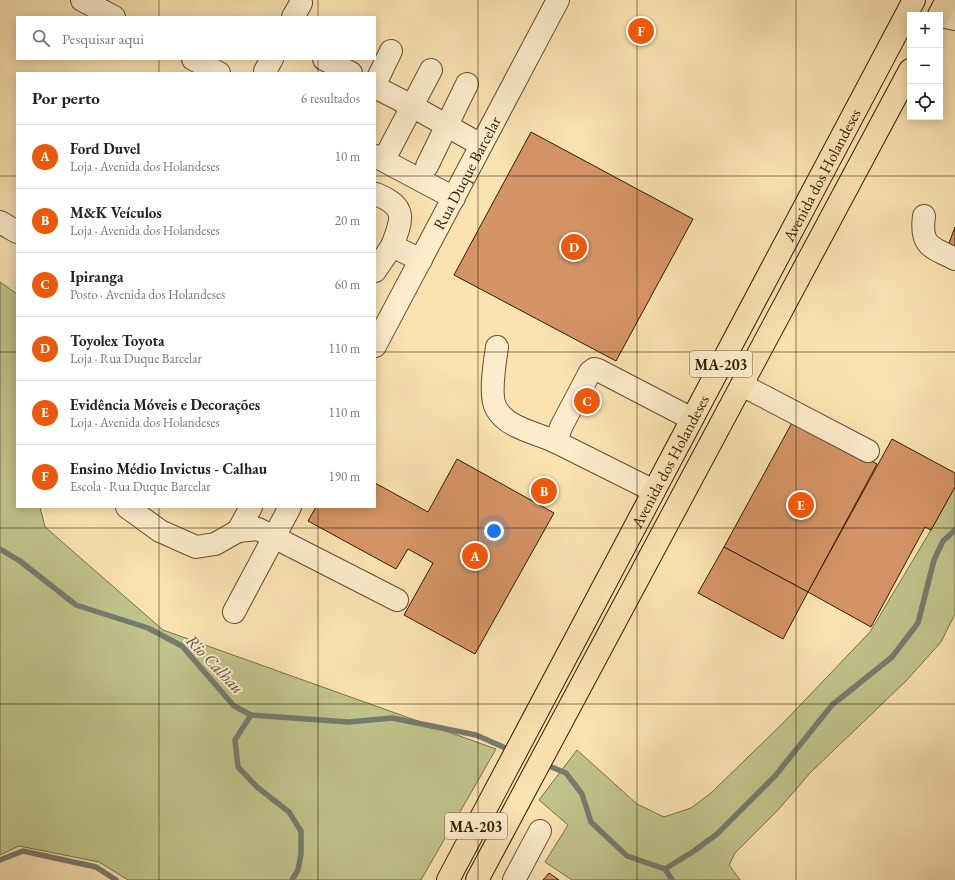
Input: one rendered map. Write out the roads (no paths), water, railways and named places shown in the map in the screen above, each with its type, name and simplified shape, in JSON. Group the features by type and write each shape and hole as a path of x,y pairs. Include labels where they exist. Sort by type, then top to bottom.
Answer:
{"main road":[{"name":"Avenida dos Holandeses","path":"448,880 914,0"},
{"path":"941,12 947,0"},
{"name":"Avenida dos Holandeses","path":"477,880 907,76"}],"street":[{"path":"82,0 112,16"},
{"name":"Rua Duque Barcelar","path":"376,344 558,0"},
{"path":"943,16 955,19"},
{"path":"376,84 391,51"},
{"path":"195,60 217,72"},
{"path":"324,63 348,72"},
{"path":"431,70 412,106 382,153 454,198"},
{"path":"427,166 467,84"},
{"path":"376,87 481,145"},
{"path":"376,194 388,199 396,206 400,214 400,225 392,246 376,270"},
{"path":"924,216 922,230 925,239 931,247 955,260"},
{"path":"0,222 16,231"},
{"path":"392,246 421,260"},
{"path":"496,347 492,381 495,407 505,419 517,427 541,435 654,490"},
{"path":"556,442 561,427 590,372 594,369 692,419"},
{"path":"742,385 868,451"},
{"path":"129,508 160,531 196,547 215,544 238,531 258,529 397,600"},
{"path":"238,531 250,508"},
{"path":"234,612 289,508"},
{"path":"514,880 540,831"}],"waterway":[{"path":"544,764 566,773 582,794 591,822 627,856 665,869 694,851 717,834 775,776 832,705 892,657 918,623 934,560 943,541 955,530"},
{"name":"Rio Calhau","path":"0,549 20,561 76,605 148,628 182,646 234,706 251,715 349,722 392,718 476,735 512,751"},
{"path":"251,715 235,740 238,767 257,787 289,812 301,831 301,854 298,870 292,880"},
{"path":"0,860 23,851 96,867 116,880"},
{"path":"665,869 672,880"}],"place":[{"name":"Ensino Médio Invictus - Calhau","path":"641,31"},
{"name":"Toyolex Toyota","path":"574,247"},
{"name":"Ipiranga","path":"587,401"},
{"name":"M&K Veículos","path":"544,491"},
{"name":"Evidência Móveis e Decorações","path":"801,505"},
{"name":"Ford Duvel","path":"475,556"}]}
